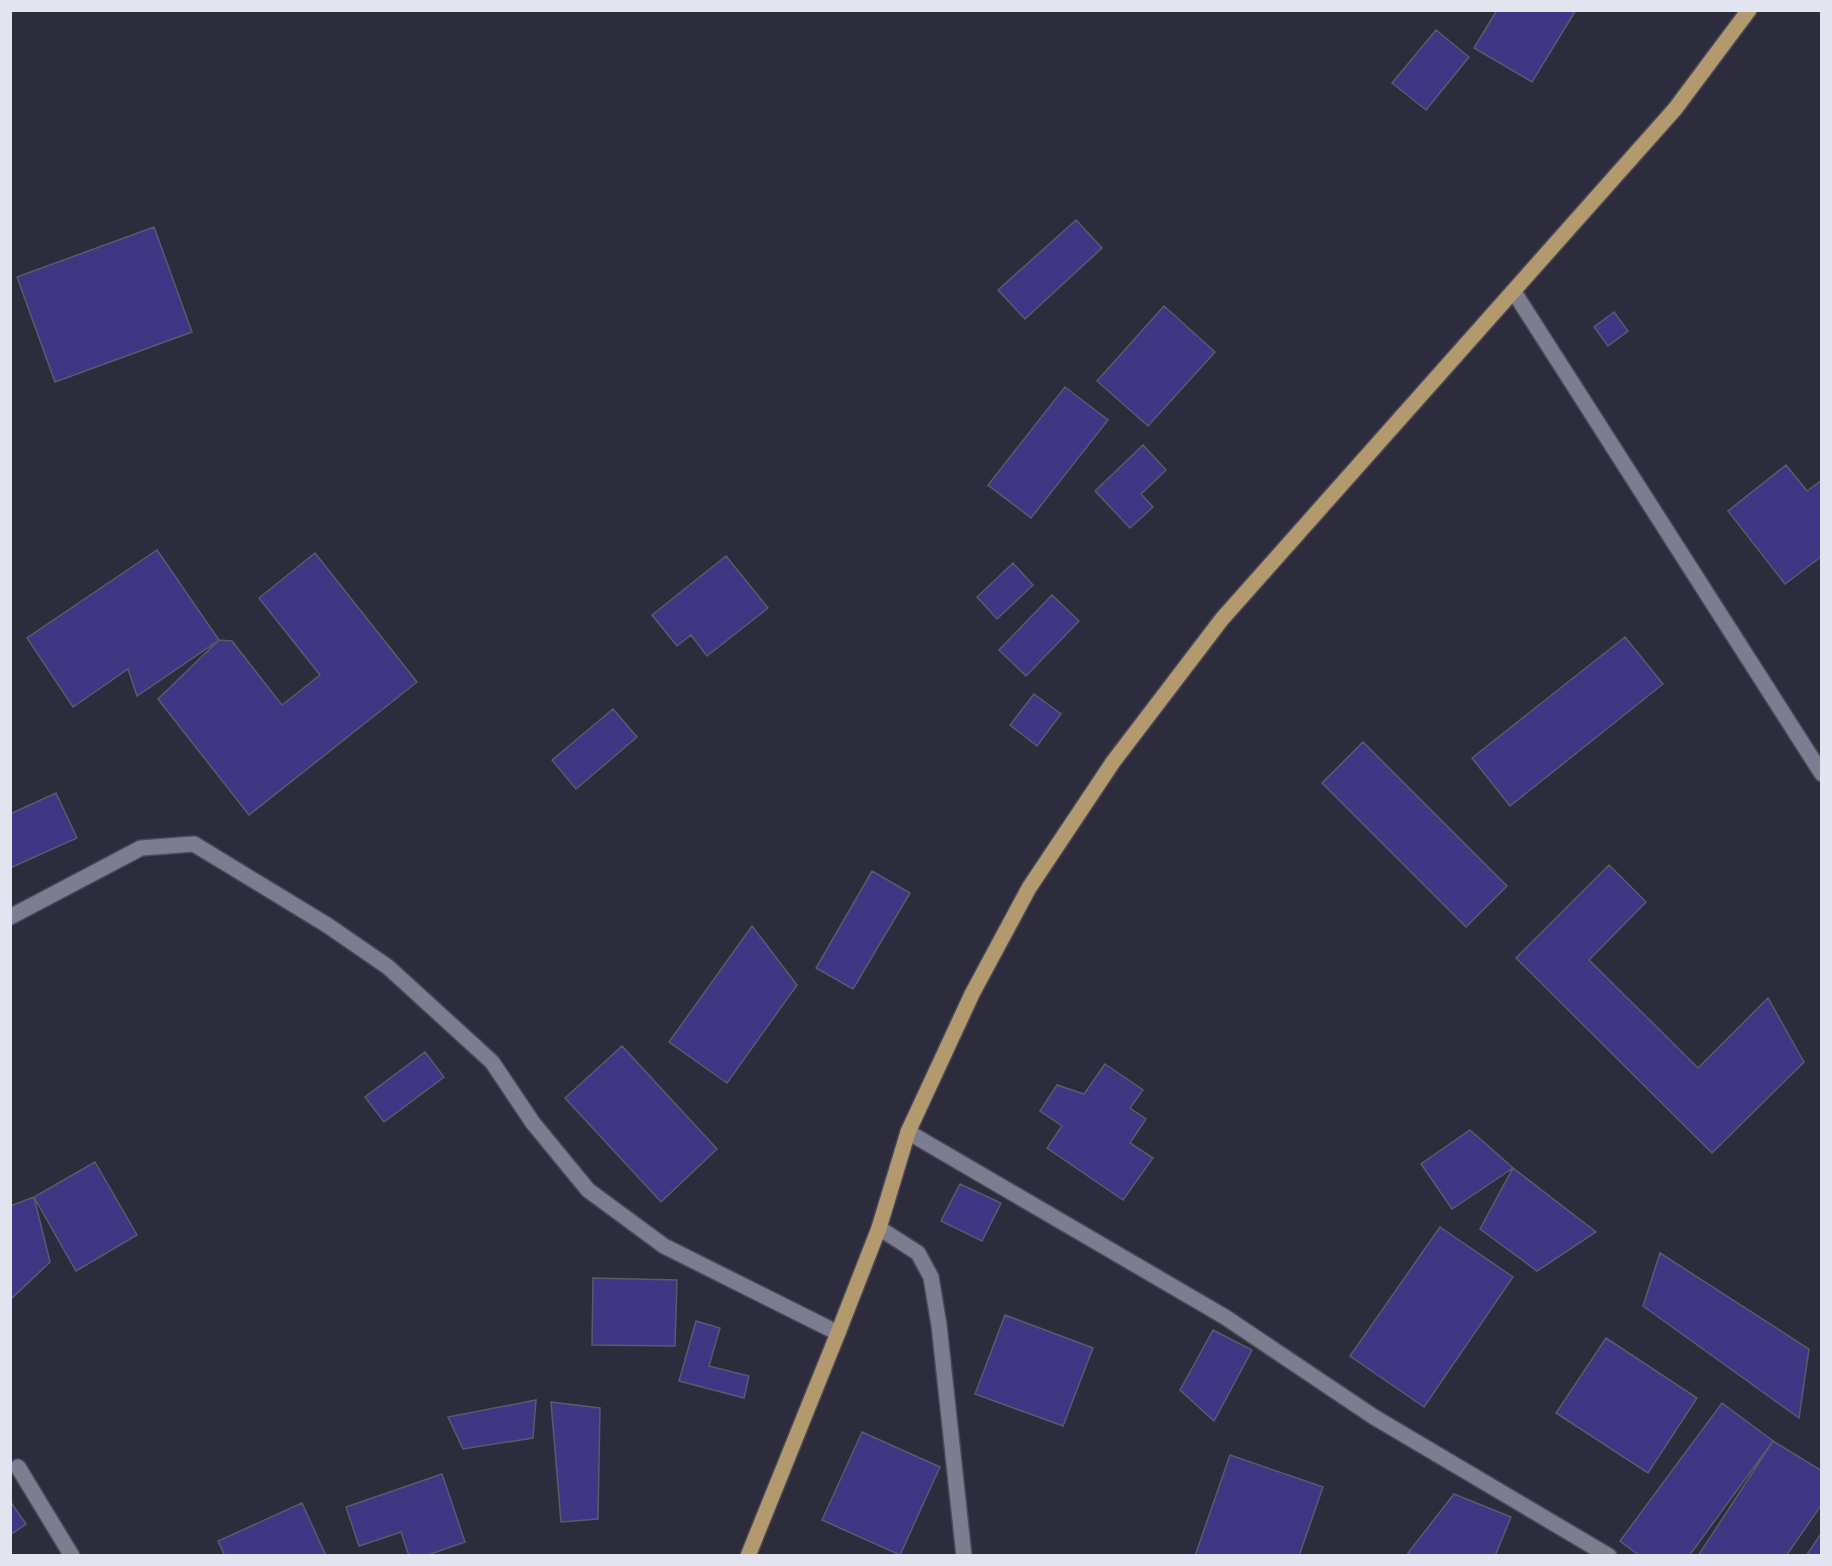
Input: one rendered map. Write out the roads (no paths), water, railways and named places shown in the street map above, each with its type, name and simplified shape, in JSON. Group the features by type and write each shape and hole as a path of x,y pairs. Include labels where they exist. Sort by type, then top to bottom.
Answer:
{"main road":[{"path":"748,1556 879,1228 908,1132 972,994 1029,888 1113,762 1222,619 1675,110 1749,10"}],"street":[{"path":"1514,292 1821,774"},
{"path":"10,917 141,848 194,844 327,925 388,967 492,1062 533,1123 588,1190 664,1246 838,1333"},
{"path":"908,1132 1225,1317 1374,1417 1609,1556"},
{"path":"879,1228 918,1253 931,1277 940,1337 964,1556"},
{"path":"18,1467 72,1556"}]}
